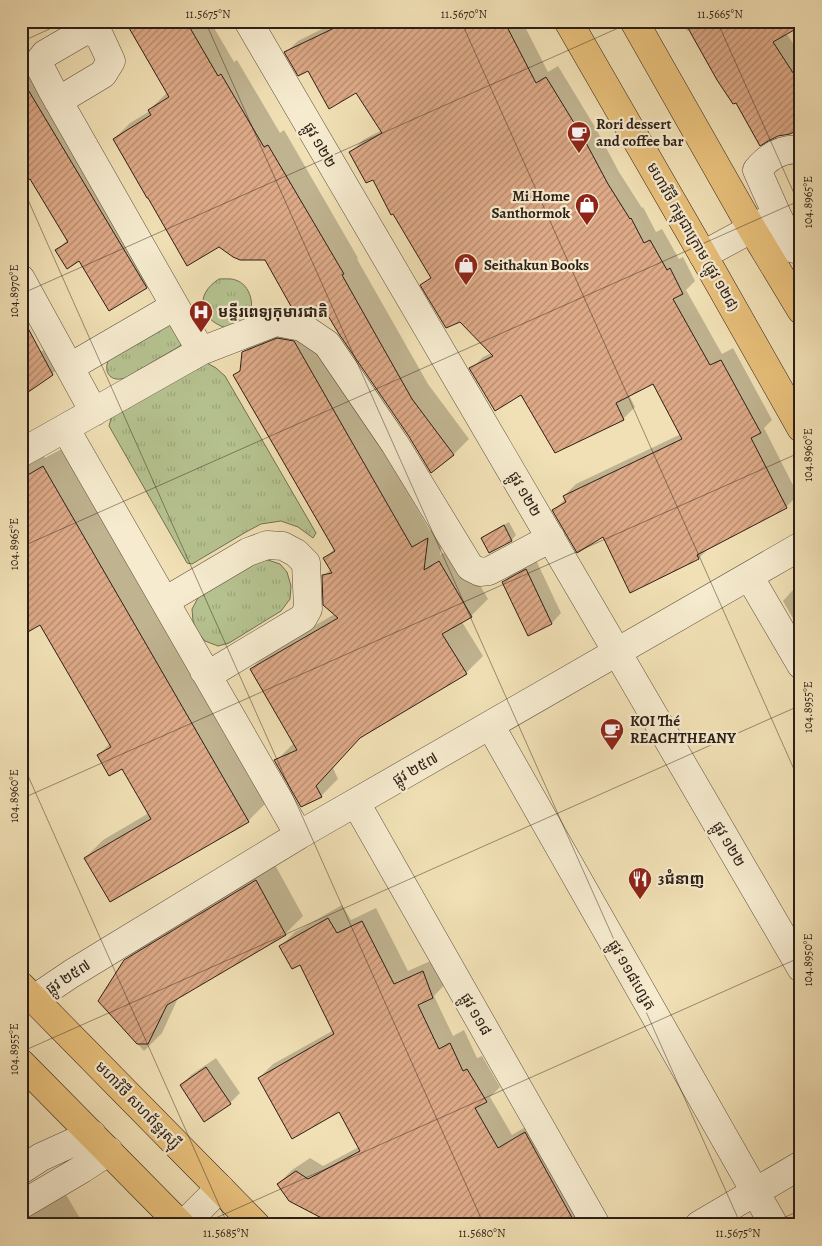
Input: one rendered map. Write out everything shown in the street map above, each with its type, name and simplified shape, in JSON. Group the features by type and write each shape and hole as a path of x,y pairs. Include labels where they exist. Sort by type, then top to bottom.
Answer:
{"main road":[{"name":"មហាវិថី កម្ពុជាក្រោម (ផ្លូវ ១២៨)","path":"568,21 801,428"},
{"path":"634,21 752,229 801,310"},
{"name":"មហាវិថី សហព័ន្ធរុស្ស៊ី","path":"28,993 256,1225"},
{"path":"21,1062 182,1225"}],"street":[{"name":"ផ្លូវ ១២២","path":"248,21 801,968"},
{"path":"58,101 201,351"},
{"path":"801,150 782,151 767,159 757,170 794,249 801,250"},
{"path":"703,255 777,215"},
{"path":"21,279 94,412"},
{"path":"70,367 175,306"},
{"path":"21,453 201,351 276,322 302,327 327,344 395,444 470,567 480,572 489,571 551,538"},
{"path":"65,428 299,835"},
{"path":"165,601 248,552 267,545 284,546 296,553 306,563 308,609 303,618 218,669 204,671"},
{"name":"ផ្លូវ ២៥៧","path":"28,993 71,974 299,835 801,546"},
{"path":"749,576 801,665"},
{"name":"ផ្លូវ ១១៨ហ្សេត","path":"490,725 774,1225"},
{"name":"ផ្លូវ ១១៨","path":"356,803 596,1225"},
{"path":"21,1170 41,1157 100,1143"},
{"path":"21,1205 82,1168 100,1143"},
{"path":"699,1225 801,1165"},
{"path":"182,1225 220,1188"}],"green space":[{"path":"219,279 233,279 243,284 247,289 252,306 251,312 244,321 226,328 210,319 205,313 203,306 206,292"},
{"path":"168,323 176,324 183,340 180,346 125,378 115,379 108,374 107,366 110,357"},
{"path":"207,363 225,376 316,533 313,538 298,527 281,521 261,524 192,564 187,563 109,426 112,415 199,364"},
{"path":"268,560 280,564 287,572 291,586 290,599 281,611 229,643 218,646 205,641 197,631 193,621 192,609 199,596 253,562"}],"building":[{"path":"125,21 186,21 218,76 221,74 264,147 268,145 344,274 342,275 412,399 454,455 431,473 408,435 327,314 292,308 265,260 240,260 219,247 187,266 113,139 151,115 148,110 169,97"},
{"path":"349,21 504,21 536,83 546,77 584,139 608,184 631,218 644,243 650,240 667,270 670,268 683,294 673,299 710,365 721,360 761,433 751,438 787,508 697,555 699,559 630,593 603,537 577,553 552,510 566,502 563,496 682,439 653,384 616,403 624,420 555,453 521,395 495,411 469,368 493,356 460,322 446,328 420,285 431,278 393,214 391,215 373,180 366,183 349,152 382,133 356,93 329,109 308,71 298,76 284,52"},
{"path":"684,21 801,21 801,26 773,42 801,85 801,128 790,134 778,136 760,146 736,103 733,104 717,80"},
{"path":"21,78 147,288 109,311 79,261 67,269 55,250 68,242 30,179 21,184"},
{"path":"21,315 53,375 21,397"},
{"path":"277,338 294,341 412,547 428,538 424,570 439,561 472,617 442,634 467,674 360,738 316,786 322,797 301,807 274,760 297,750 250,669 338,618 323,605 322,575 332,573 323,558 335,551 233,375 240,371 242,352"},
{"path":"43,466 249,822 110,902 84,858 151,819 122,769 109,776 97,755 111,747 40,625 21,636 21,479"},
{"path":"504,525 512,541 489,553 481,538"},
{"path":"526,569 552,624 528,636 502,582"},
{"path":"256,880 286,935 167,1005 148,1044 137,1044 98,1001 124,960"},
{"path":"328,918 337,933 362,921 394,984 423,971 433,998 418,1005 439,1049 450,1043 463,1071 467,1069 487,1102 475,1108 498,1148 525,1132 576,1225 335,1225 289,1201 277,1184 296,1171 308,1179 360,1151 339,1112 292,1139 258,1078 334,1034 300,965 292,969 279,946"},
{"path":"206,1067 231,1104 204,1122 180,1085"}],"place":[{"name":"Rori dessert and coffee bar","path":"579,154"},
{"name":"Mi Home Santhormok","path":"587,226"},
{"name":"Seithakun Books","path":"466,286"},
{"name":"មន្ទីរពេទ្យកុមារជាតិ","path":"201,333"},
{"name":"KOI Thé REACHTHEANY","path":"612,751"},
{"name":"3ជំនាញ","path":"640,900"}]}
